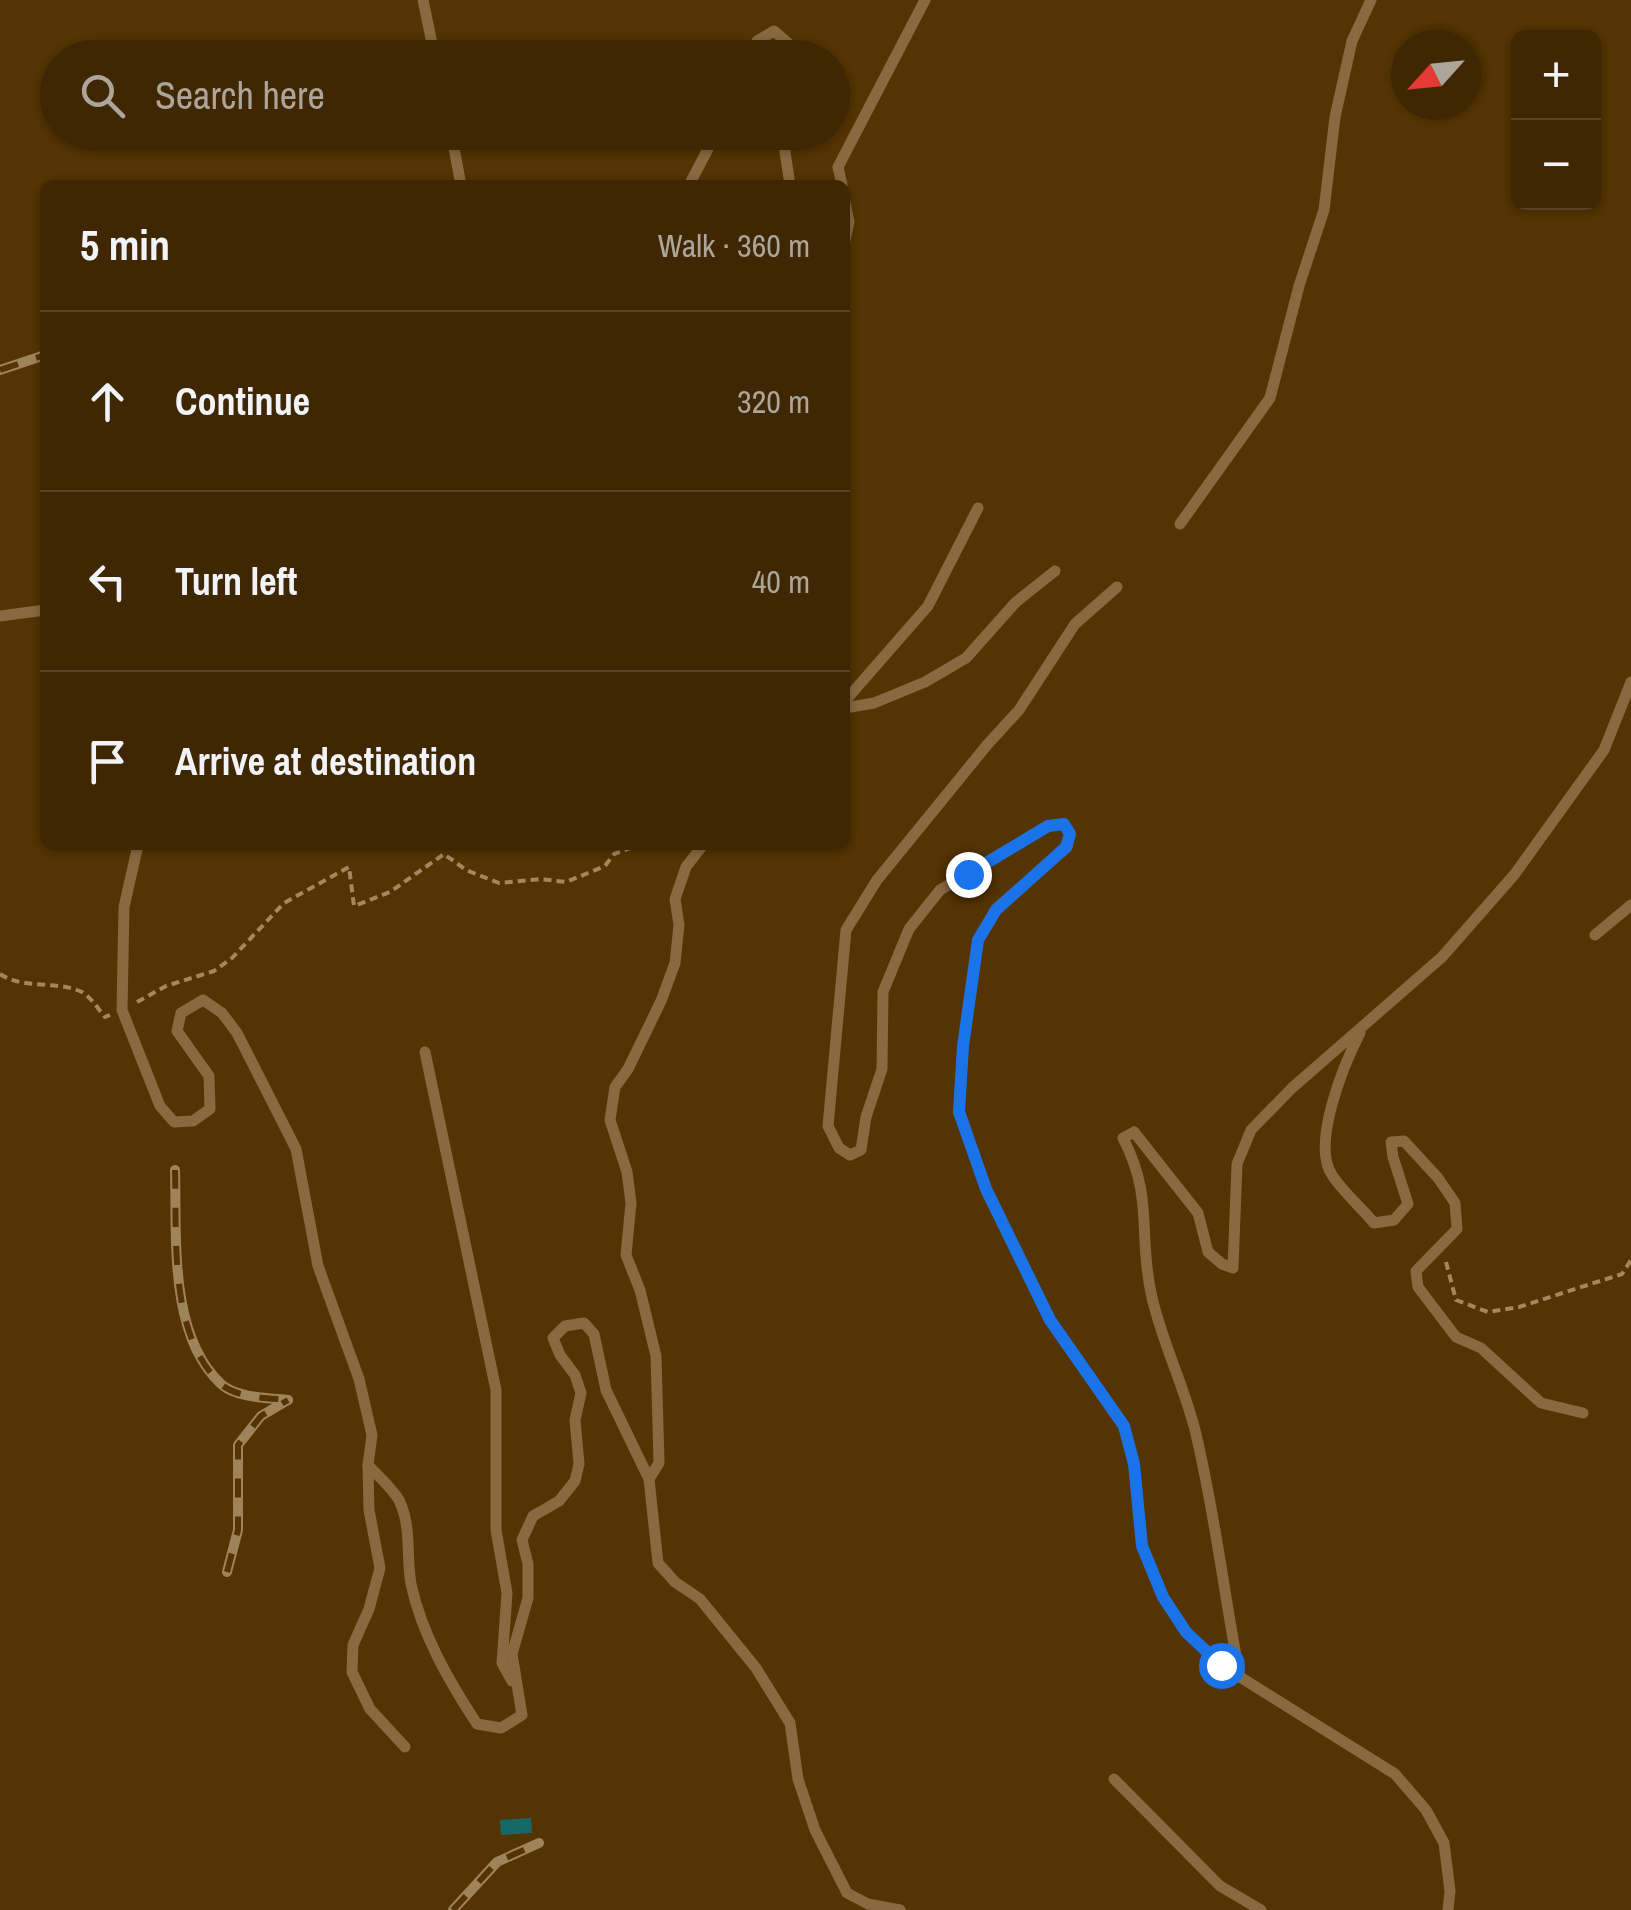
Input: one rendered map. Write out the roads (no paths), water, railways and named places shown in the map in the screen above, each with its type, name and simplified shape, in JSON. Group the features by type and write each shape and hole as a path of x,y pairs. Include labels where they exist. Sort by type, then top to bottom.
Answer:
{"lane":[{"path":"423,0 431,40"},
{"path":"850,145 925,0"},
{"path":"1180,524 1270,398 1299,286 1324,210 1335,117 1352,41 1371,0"},
{"path":"759,40 774,31 784,40"},
{"path":"454,150 460,180"},
{"path":"692,180 707,150"},
{"path":"785,150 789,180"},
{"path":"841,180 838,168 847,150"},
{"path":"850,698 928,606 978,508"},
{"path":"850,704 874,703 925,682 966,658 1016,602 1055,570"},
{"path":"1117,587 1074,624 1020,710 986,745 877,880 846,930 828,1126 839,1148 850,1155 862,1150 866,1117 882,1069 883,992 909,929 940,890 1048,826 1064,824 1070,834 1066,847 996,910 978,940 963,1046 959,1112 986,1189 1050,1320 1124,1426 1134,1464 1142,1546 1163,1597 1186,1632 1221,1665 1395,1774 1426,1810 1444,1843 1450,1891 1448,1910"},
{"path":"0,616 40,611"},
{"path":"1240,1677 1202,1462 1191,1415 1159,1332 1144,1264 1146,1216 1142,1184 1124,1138 1134,1132 1198,1213 1208,1252 1233,1268 1237,1164 1251,1130 1292,1088 1442,957 1514,875 1604,750 1631,682"},
{"path":"137,850 124,907 122,1010 160,1106 174,1122 193,1121 210,1109 208,1076 177,1031 182,1012 203,1000 222,1013 237,1033 296,1149 318,1266 359,1378 372,1435 369,1510 380,1568 354,1645 352,1672 370,1709 406,1747"},
{"path":"650,1479 658,1463 656,1356 640,1290 626,1254 631,1203 628,1172 610,1120 615,1086 644,1036 675,963 679,925 675,899 686,867 699,850"},
{"path":"1596,934 1631,905"},
{"path":"1364,1025 1342,1067 1324,1156 1332,1176 1374,1223 1394,1220 1408,1204 1392,1157 1391,1142 1404,1141 1438,1178 1455,1204 1456,1228 1416,1271 1418,1287 1456,1337 1480,1348 1541,1403 1583,1413"},
{"path":"425,1052 496,1390 496,1530 507,1593 502,1662 518,1693"},
{"path":"368,1465 398,1500 408,1533 411,1582 427,1634 478,1724 500,1728 522,1715 512,1654 528,1598 528,1564 522,1540 533,1516 559,1501 575,1481 578,1464 575,1420 581,1392 553,1338 566,1326 584,1323 594,1334 606,1390 650,1479 658,1562 711,1612 756,1668 790,1724 798,1779 815,1830 847,1893 868,1904 900,1910"},
{"path":"1114,1779 1220,1886 1261,1910"}],"railway":[{"path":"0,370 40,357"},
{"path":"175,1170 179,1283 192,1339 204,1363 227,1389 288,1400"},
{"path":"227,1572 238,1530 238,1445 261,1416 288,1400"},
{"path":"453,1910 497,1862 539,1843"}]}
